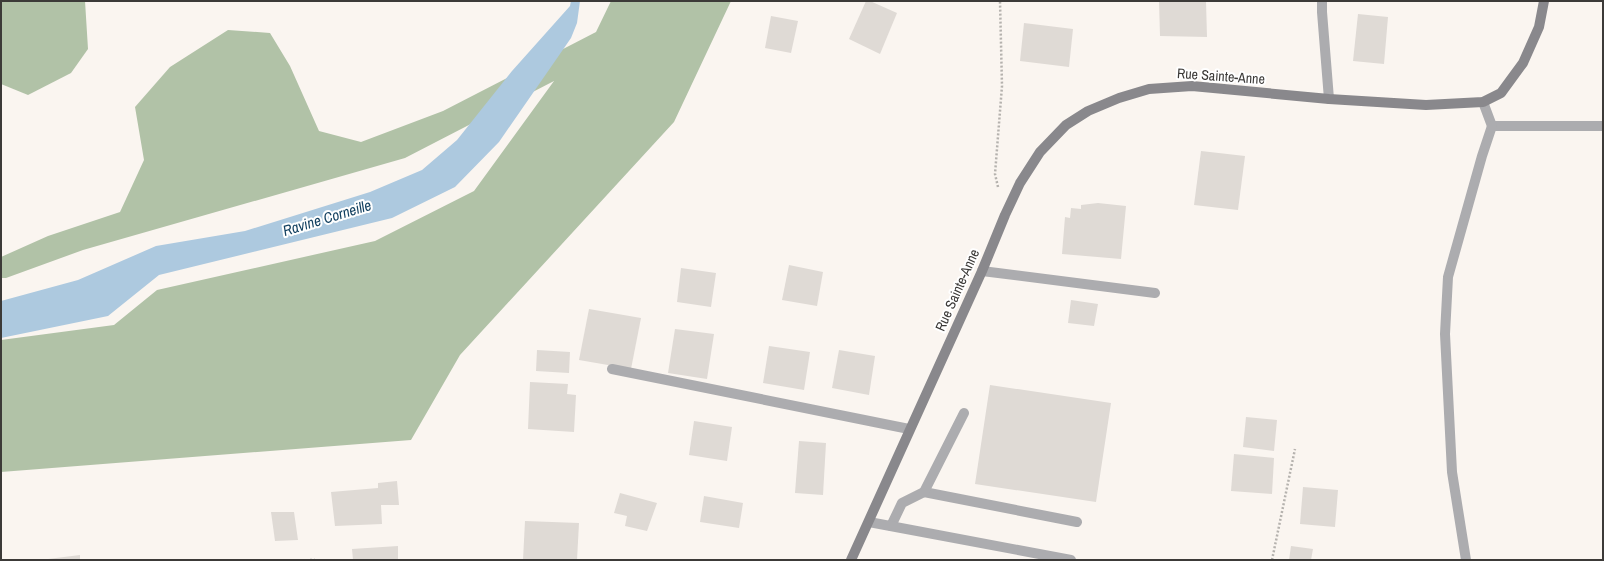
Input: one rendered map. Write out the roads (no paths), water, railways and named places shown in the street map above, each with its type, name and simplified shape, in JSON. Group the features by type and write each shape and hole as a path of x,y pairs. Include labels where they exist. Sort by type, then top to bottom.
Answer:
{"main road":[{"name":"Rue Sainte-Anne","path":"851,560 982,271 1020,183 1040,152 1066,125 1088,111 1119,98 1149,89 1192,86 1329,99 1426,105 1483,102 1501,93 1523,62 1539,27 1544,1"}],"street":[{"path":"1322,1 1329,99"},
{"path":"1466,560 1452,472 1445,334 1448,277 1482,156 1492,126 1483,102"},
{"path":"1492,126 1603,126"},
{"path":"982,271 1155,293"},
{"path":"612,369 909,430"},
{"path":"891,526 902,503 924,492 964,413"},
{"path":"924,492 1077,522"},
{"path":"869,522 1071,560"}],"water":[{"name":"Ravine Corneille","path":"571,1 580,1 577,23 571,38 499,142 455,187 392,218 159,275 108,316 1,338 1,301 78,280 156,246 245,231 370,192 422,170 457,140 512,71 570,6"}]}
